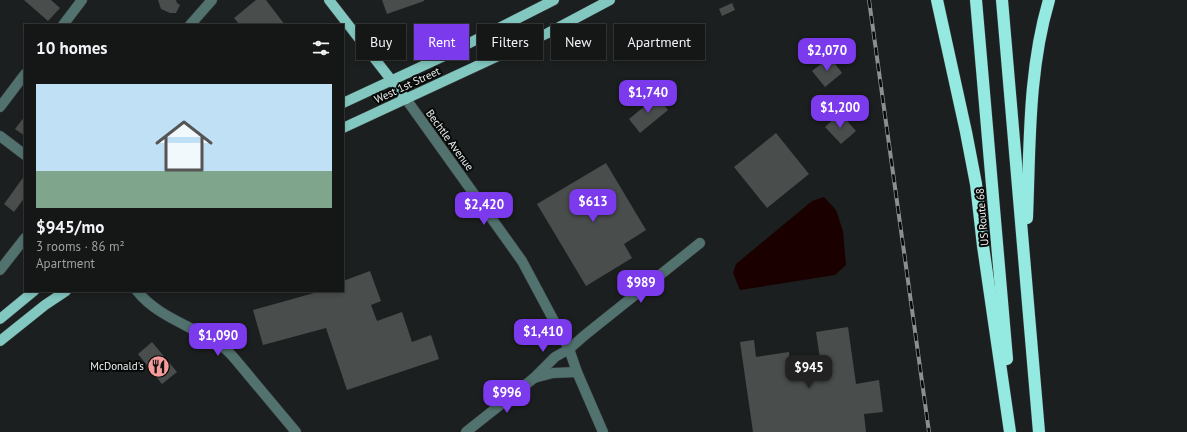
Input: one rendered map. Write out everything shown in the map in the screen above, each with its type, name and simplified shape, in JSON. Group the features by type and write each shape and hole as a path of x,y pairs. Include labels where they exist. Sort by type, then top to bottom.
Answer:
{"highway":[{"path":"937,0 976,184 983,246 1010,432"},
{"name":"US Route 68","path":"976,0 1014,432"},
{"path":"1002,0 1039,432"},
{"path":"1025,267 1032,101 1035,66 1049,0"}],"main road":[{"name":"West 1st Street","path":"344,103 442,57 554,0"},
{"name":"West 1st Street","path":"344,128 548,33 610,0"},
{"name":"Bechtle Avenue","path":"330,1 406,99"},
{"path":"0,319 33,292"},
{"path":"0,341 45,305 64,292"}],"street":[{"path":"64,24 82,0"},
{"path":"191,24 212,0"},
{"path":"0,107 24,75"},
{"name":"Bechtle Avenue","path":"406,99 522,261 569,350 603,432"},
{"path":"0,136 24,154"},
{"path":"0,270 24,239"},
{"path":"466,432 534,378 556,357 569,350 585,335 700,243"},
{"path":"138,292 152,307 217,342 227,350 236,358 296,432"},
{"path":"534,378 553,373 577,372"}],"shaded area":[{"path":"824,197 836,210 843,231 846,265 835,275 740,290 733,273 736,264 812,201"}],"building":[{"path":"24,0 51,0 60,8 48,21"},
{"path":"158,0 176,0 180,5 176,13 170,13 161,9"},
{"path":"256,0 266,0 284,24 239,24 234,18"},
{"path":"382,0 424,0 424,1 387,14"},
{"path":"732,3 735,10 722,16 719,9"},
{"path":"830,57 842,73 825,87 812,71"},
{"path":"657,96 668,110 640,133 629,119"},
{"path":"840,113 856,131 841,144 825,127"},
{"path":"24,117 24,135 15,129"},
{"path":"776,133 809,174 767,208 734,167"},
{"path":"606,163 646,230 624,244 632,258 586,286 537,204"},
{"path":"24,176 24,198 14,212 4,204"},
{"path":"370,271 381,301 371,305 377,321 402,312 412,342 431,335 439,359 347,390 326,328 263,345 253,310 314,292 344,292 344,281"},
{"path":"848,327 856,384 879,380 883,412 864,414 866,432 753,432 740,342 754,340 756,357 789,352 790,364 820,359 816,332"},
{"path":"152,342 177,372 162,384 138,354"}],"railway":[{"path":"869,0 929,432"}],"place":[{"name":"McDonald's","path":"159,366"}]}
